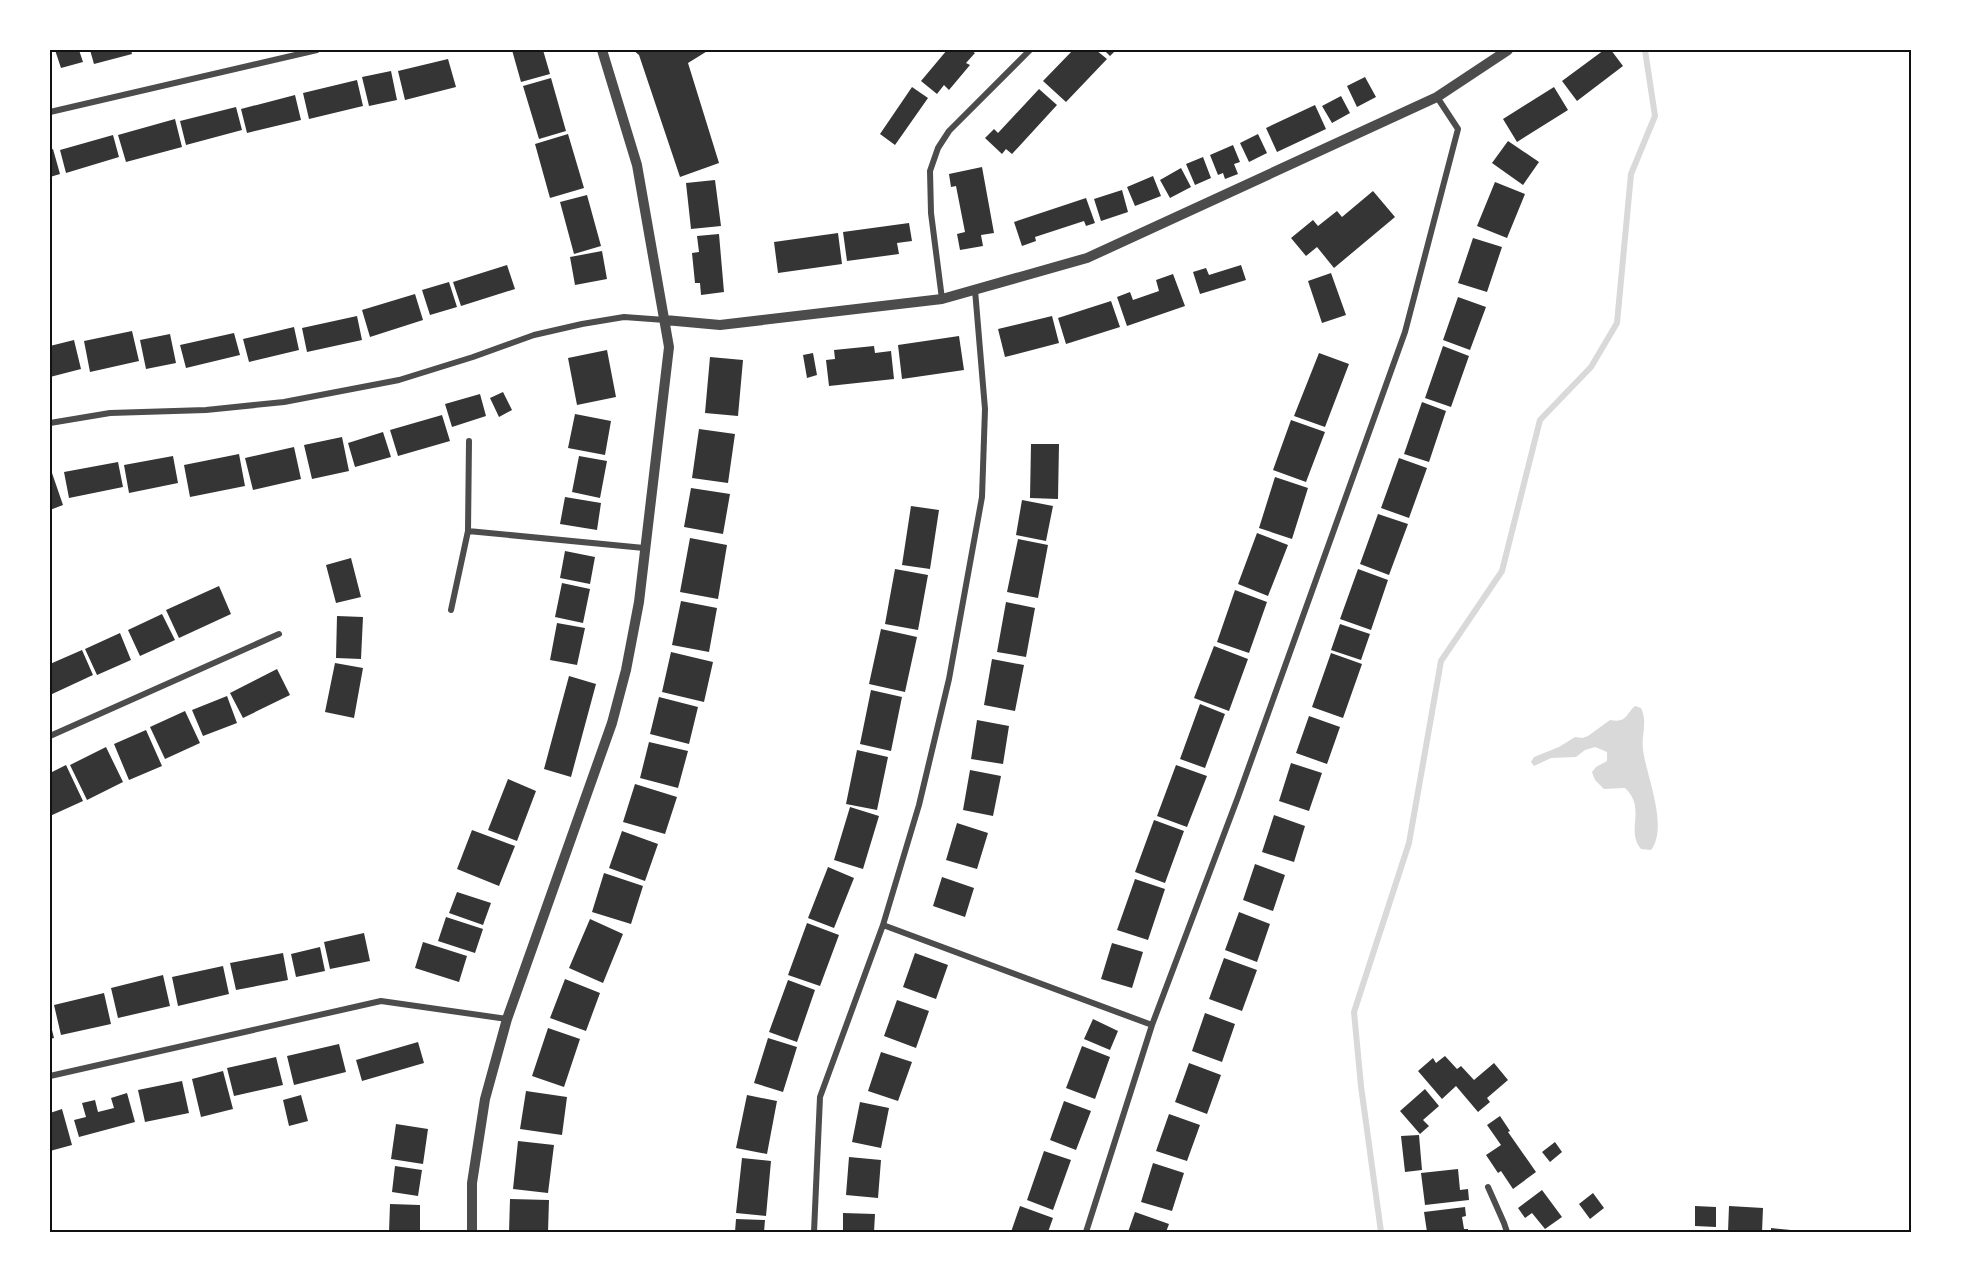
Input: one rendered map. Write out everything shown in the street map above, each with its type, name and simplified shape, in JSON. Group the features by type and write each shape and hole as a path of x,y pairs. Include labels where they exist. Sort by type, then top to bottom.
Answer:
{"street":[{"path":"50,112 317,50"},
{"path":"472,1233 472,1183 485,1099 507,1019 612,723 626,670 639,602 669,347 637,165 602,50"},
{"path":"942,299 931,213 930,171 938,148 949,132 1030,50"},
{"path":"50,423 110,413 206,410 284,402 399,380 534,335 624,317 720,325 942,299 1087,258 1437,97 1508,50"},
{"path":"1086,1233 1152,1025 1242,786 1405,332 1458,129 1437,97"},
{"path":"814,1233 820,1097 883,925 919,805 949,680 982,497 985,409 975,290"},
{"path":"451,610 468,531 469,441"},
{"path":"468,531 644,548"},
{"path":"50,736 279,634"},
{"path":"883,925 1152,1025"},
{"path":"50,1077 381,1001 507,1019"},
{"path":"1488,1187 1507,1233"}],"shaded area":[{"path":"1635,706 1641,708 1643,713 1643,749 1657,815 1656,840 1651,850 1641,849 1637,842 1635,804 1625,788 1604,789 1595,780 1592,772 1607,761 1607,752 1595,747 1585,750 1576,757 1551,758 1534,766 1531,762 1534,757 1559,747 1575,737 1588,736 1610,720 1625,718"}],"building":[{"path":"55,50 79,50 83,62 61,68"},
{"path":"90,50 131,50 132,54 94,64"},
{"path":"512,50 543,50 550,74 521,82"},
{"path":"633,50 709,50 688,63 719,163 680,177 639,55"},
{"path":"947,50 971,50 975,53 966,63 970,65 949,90 944,85 937,94 921,81"},
{"path":"1073,50 1096,50 1107,59 1066,102 1043,81"},
{"path":"1104,50 1116,50 1110,56"},
{"path":"1604,50 1611,50 1623,66 1577,101 1562,81"},
{"path":"448,59 456,87 405,100 398,71"},
{"path":"391,71 397,100 369,106 362,77"},
{"path":"1365,77 1376,97 1357,107 1347,86"},
{"path":"551,78 566,131 539,139 523,86"},
{"path":"357,80 363,106 309,119 303,93"},
{"path":"912,87 928,98 895,145 880,134"},
{"path":"1554,87 1568,110 1517,142 1503,119"},
{"path":"1039,89 1057,105 1012,154 1006,149 1002,154 985,138 994,129 998,133"},
{"path":"295,95 301,120 247,133 241,109"},
{"path":"1341,96 1350,113 1332,123 1322,106"},
{"path":"1315,105 1326,129 1277,152 1266,128"},
{"path":"236,107 242,130 186,145 180,121"},
{"path":"175,119 182,147 126,162 118,135"},
{"path":"568,134 584,188 550,198 535,144"},
{"path":"1258,134 1267,153 1249,162 1240,143"},
{"path":"113,135 119,157 66,173 60,150"},
{"path":"1508,141 1539,162 1523,185 1492,163"},
{"path":"1233,145 1240,162 1234,164 1238,174 1225,179 1223,173 1218,175 1210,155"},
{"path":"53,149 60,174 50,177 50,150"},
{"path":"1203,157 1211,178 1195,185 1186,164"},
{"path":"982,167 994,233 981,235 983,246 960,250 957,234 965,232 956,186 951,187 949,174"},
{"path":"1181,168 1191,187 1170,198 1160,180"},
{"path":"1153,176 1161,196 1135,206 1127,187"},
{"path":"715,180 721,226 691,229 686,183"},
{"path":"1495,182 1525,194 1507,238 1477,226"},
{"path":"1122,190 1128,212 1101,221 1094,199"},
{"path":"1373,191 1395,217 1334,268 1317,247 1306,256 1291,238 1313,220 1318,226 1337,211 1342,217"},
{"path":"587,195 601,246 574,254 560,202"},
{"path":"1086,198 1095,223 1086,226 1084,221 1035,237 1036,241 1022,246 1014,222"},
{"path":"909,223 912,241 897,243 899,254 847,261 843,232"},
{"path":"838,233 842,264 778,273 774,242"},
{"path":"719,234 724,292 701,295 700,283 695,283 692,253 699,252 697,236"},
{"path":"1473,238 1502,247 1487,292 1458,283"},
{"path":"602,251 607,279 575,285 570,257"},
{"path":"507,265 515,289 461,306 453,282"},
{"path":"1241,265 1246,280 1200,294 1193,272 1206,268 1209,275"},
{"path":"1331,273 1346,315 1322,323 1308,281"},
{"path":"1173,274 1185,306 1127,326 1117,297 1130,292 1133,300 1159,291 1156,280"},
{"path":"449,282 457,307 430,315 422,290"},
{"path":"415,294 423,320 370,337 362,310"},
{"path":"1458,297 1486,307 1470,350 1443,340"},
{"path":"1111,301 1120,327 1066,344 1058,318"},
{"path":"357,316 362,340 307,352 302,328"},
{"path":"1052,316 1059,343 1005,357 998,329"},
{"path":"294,327 299,350 249,362 243,339"},
{"path":"132,331 139,361 90,372 84,341"},
{"path":"234,333 240,355 186,368 180,345"},
{"path":"170,334 176,363 146,369 140,340"},
{"path":"959,336 964,370 902,379 898,345"},
{"path":"74,340 81,369 50,377 50,346"},
{"path":"874,346 875,353 891,351 894,379 829,386 826,360 835,359 834,350"},
{"path":"1443,346 1469,356 1451,407 1425,398"},
{"path":"607,350 616,397 577,405 568,358"},
{"path":"813,353 817,375 807,378 803,355"},
{"path":"1319,353 1349,364 1325,427 1294,416"},
{"path":"710,357 743,360 738,416 705,413"},
{"path":"503,392 512,410 499,417 490,398"},
{"path":"480,394 486,416 452,427 445,404"},
{"path":"1422,402 1446,411 1429,462 1404,454"},
{"path":"575,414 611,421 605,455 568,448"},
{"path":"442,415 450,441 398,456 390,430"},
{"path":"1291,420 1325,432 1306,482 1273,470"},
{"path":"699,429 735,434 728,483 692,478"},
{"path":"383,432 391,457 355,467 348,443"},
{"path":"342,437 349,471 312,479 304,445"},
{"path":"1031,444 1059,444 1058,499 1030,498"},
{"path":"294,447 301,479 253,490 245,458"},
{"path":"239,454 245,486 190,497 184,465"},
{"path":"173,456 178,483 129,493 124,465"},
{"path":"579,456 607,461 600,498 572,492"},
{"path":"1399,458 1427,468 1409,518 1381,508"},
{"path":"118,462 123,487 69,498 64,472"},
{"path":"52,473 63,505 50,510 50,474"},
{"path":"1275,477 1308,488 1292,539 1259,528"},
{"path":"691,488 730,494 723,534 684,527"},
{"path":"565,497 601,503 597,530 560,524"},
{"path":"1022,500 1053,506 1046,541 1016,535"},
{"path":"911,506 939,510 930,569 902,565"},
{"path":"1378,514 1408,524 1389,575 1360,564"},
{"path":"1257,533 1288,545 1268,596 1238,584"},
{"path":"690,538 727,545 718,599 680,592"},
{"path":"1018,539 1048,545 1038,598 1007,592"},
{"path":"565,551 595,557 590,584 560,578"},
{"path":"351,558 361,597 336,603 326,565"},
{"path":"895,569 928,575 918,630 885,624"},
{"path":"1358,569 1388,580 1371,630 1340,619"},
{"path":"562,583 590,589 583,623 555,617"},
{"path":"219,586 231,614 179,638 166,610"},
{"path":"1235,590 1267,602 1249,653 1217,642"},
{"path":"681,601 717,608 709,652 672,645"},
{"path":"1006,602 1035,608 1026,657 997,652"},
{"path":"162,614 175,640 140,656 128,630"},
{"path":"337,616 363,617 361,659 336,658"},
{"path":"557,623 585,628 577,665 550,660"},
{"path":"1340,624 1370,634 1361,660 1331,650"},
{"path":"881,629 917,637 905,692 869,684"},
{"path":"120,633 131,660 97,675 85,649"},
{"path":"1214,646 1248,659 1229,711 1194,698"},
{"path":"82,650 93,675 50,695 50,664"},
{"path":"671,652 713,662 704,702 662,692"},
{"path":"1331,653 1362,664 1343,718 1312,707"},
{"path":"992,659 1024,665 1015,711 984,705"},
{"path":"335,663 363,668 354,718 325,712"},
{"path":"277,669 290,695 243,718 230,693"},
{"path":"569,676 596,684 571,777 544,769"},
{"path":"871,690 902,697 891,751 860,744"},
{"path":"227,696 237,723 203,736 192,710"},
{"path":"659,697 698,707 689,744 650,734"},
{"path":"1200,704 1225,714 1205,768 1180,759"},
{"path":"185,711 200,743 165,759 150,727"},
{"path":"1309,716 1340,727 1327,764 1296,753"},
{"path":"977,720 1009,726 1003,764 971,759"},
{"path":"146,730 162,766 129,780 114,744"},
{"path":"649,742 688,751 678,788 640,778"},
{"path":"106,747 123,782 87,800 70,765"},
{"path":"857,750 888,757 877,810 846,804"},
{"path":"1291,763 1322,773 1309,811 1279,801"},
{"path":"66,765 83,801 50,816 50,773"},
{"path":"1176,765 1207,776 1187,827 1157,816"},
{"path":"970,770 1001,776 993,816 963,810"},
{"path":"508,779 536,791 517,841 488,830"},
{"path":"635,784 677,797 665,834 623,822"},
{"path":"850,807 879,816 863,869 834,860"},
{"path":"1274,815 1305,826 1294,862 1262,852"},
{"path":"1154,820 1184,831 1165,883 1135,872"},
{"path":"957,823 988,833 977,869 946,860"},
{"path":"472,830 515,846 499,886 457,869"},
{"path":"622,831 658,844 645,881 609,868"},
{"path":"1255,864 1285,875 1273,911 1243,900"},
{"path":"828,867 854,878 834,928 808,918"},
{"path":"604,873 643,886 631,924 592,912"},
{"path":"942,877 974,888 965,917 933,906"},
{"path":"1135,879 1165,889 1148,940 1117,930"},
{"path":"457,892 491,903 483,925 449,913"},
{"path":"1239,912 1270,924 1257,962 1225,950"},
{"path":"446,917 483,929 475,953 438,941"},
{"path":"590,919 623,934 603,983 569,968"},
{"path":"807,923 839,935 820,986 788,975"},
{"path":"364,933 370,961 330,969 324,942"},
{"path":"423,942 467,956 459,982 415,968"},
{"path":"1112,943 1143,952 1132,988 1101,979"},
{"path":"320,947 325,971 296,977 291,954"},
{"path":"283,953 288,980 236,990 230,963"},
{"path":"915,953 948,965 936,999 903,987"},
{"path":"1224,958 1257,970 1242,1011 1209,999"},
{"path":"223,966 229,994 178,1006 172,977"},
{"path":"163,975 170,1006 118,1018 111,988"},
{"path":"565,979 600,993 586,1031 550,1018"},
{"path":"788,980 815,990 797,1042 769,1032"},
{"path":"104,993 111,1024 61,1035 54,1005"},
{"path":"897,1000 929,1011 916,1048 884,1036"},
{"path":"1205,1013 1235,1024 1222,1062 1192,1051"},
{"path":"1093,1019 1118,1031 1110,1050 1084,1039"},
{"path":"50,1022 54,1038 50,1039"},
{"path":"548,1028 580,1039 564,1087 532,1076"},
{"path":"768,1038 797,1047 783,1092 754,1083"},
{"path":"418,1042 424,1063 362,1081 356,1060"},
{"path":"339,1044 346,1072 294,1085 287,1056"},
{"path":"1082,1046 1110,1057 1095,1099 1066,1088"},
{"path":"881,1052 912,1062 898,1101 868,1091"},
{"path":"1445,1056 1457,1069 1461,1066 1474,1080 1494,1063 1508,1080 1487,1098 1490,1102 1478,1112 1456,1086 1442,1099 1418,1071 1433,1058 1436,1063"},
{"path":"276,1057 283,1085 234,1096 227,1068"},
{"path":"1189,1063 1221,1075 1207,1114 1175,1102"},
{"path":"223,1071 233,1109 201,1117 192,1079"},
{"path":"182,1081 189,1113 145,1122 138,1090"},
{"path":"1425,1089 1439,1106 1423,1120 1429,1126 1420,1134 1400,1111"},
{"path":"526,1091 567,1097 562,1135 520,1129"},
{"path":"127,1093 135,1122 79,1137 74,1120 86,1117 82,1103 95,1100 98,1112 114,1108 111,1098"},
{"path":"301,1095 308,1121 289,1126 283,1100"},
{"path":"747,1095 777,1101 767,1154 736,1148"},
{"path":"1064,1101 1091,1111 1076,1150 1050,1140"},
{"path":"860,1102 889,1108 881,1148 852,1142"},
{"path":"62,1109 72,1145 50,1151 50,1113"},
{"path":"1169,1114 1200,1125 1187,1161 1156,1151"},
{"path":"1500,1116 1510,1131 1508,1132 1536,1172 1513,1189 1486,1155 1501,1145 1487,1125"},
{"path":"396,1124 428,1129 423,1164 391,1159"},
{"path":"1419,1135 1422,1170 1405,1172 1401,1136"},
{"path":"518,1141 554,1145 548,1193 513,1189"},
{"path":"1555,1142 1562,1152 1550,1162 1542,1152"},
{"path":"1044,1151 1071,1160 1053,1210 1027,1200"},
{"path":"849,1157 881,1160 878,1198 846,1195"},
{"path":"742,1158 771,1161 766,1216 736,1213"},
{"path":"1153,1163 1184,1173 1172,1211 1141,1202"},
{"path":"395,1166 422,1170 418,1196 392,1192"},
{"path":"1458,1169 1460,1190 1468,1189 1469,1200 1425,1205 1421,1173"},
{"path":"1542,1190 1562,1217 1545,1229 1532,1213 1525,1218 1518,1208"},
{"path":"1593,1193 1604,1208 1590,1219 1579,1204"},
{"path":"510,1199 549,1200 548,1232 509,1232"},
{"path":"390,1204 420,1205 420,1232 389,1232"},
{"path":"1020,1206 1053,1218 1048,1232 1011,1232"},
{"path":"1695,1206 1716,1207 1716,1227 1695,1226"},
{"path":"1729,1206 1763,1208 1762,1232 1728,1232"},
{"path":"1465,1207 1466,1216 1462,1217 1464,1229 1468,1229 1468,1232 1427,1232 1424,1212"},
{"path":"1135,1212 1169,1224 1166,1232 1128,1232"},
{"path":"843,1213 875,1214 874,1232 843,1232"},
{"path":"736,1219 765,1220 764,1232 735,1232"},
{"path":"1771,1228 1801,1231 1801,1232 1771,1232"}],"waterway":[{"path":"1381,1232 1361,1086 1354,1012 1409,843 1441,661 1502,571 1540,420 1591,367 1617,323 1631,174 1655,116 1645,50"}]}
